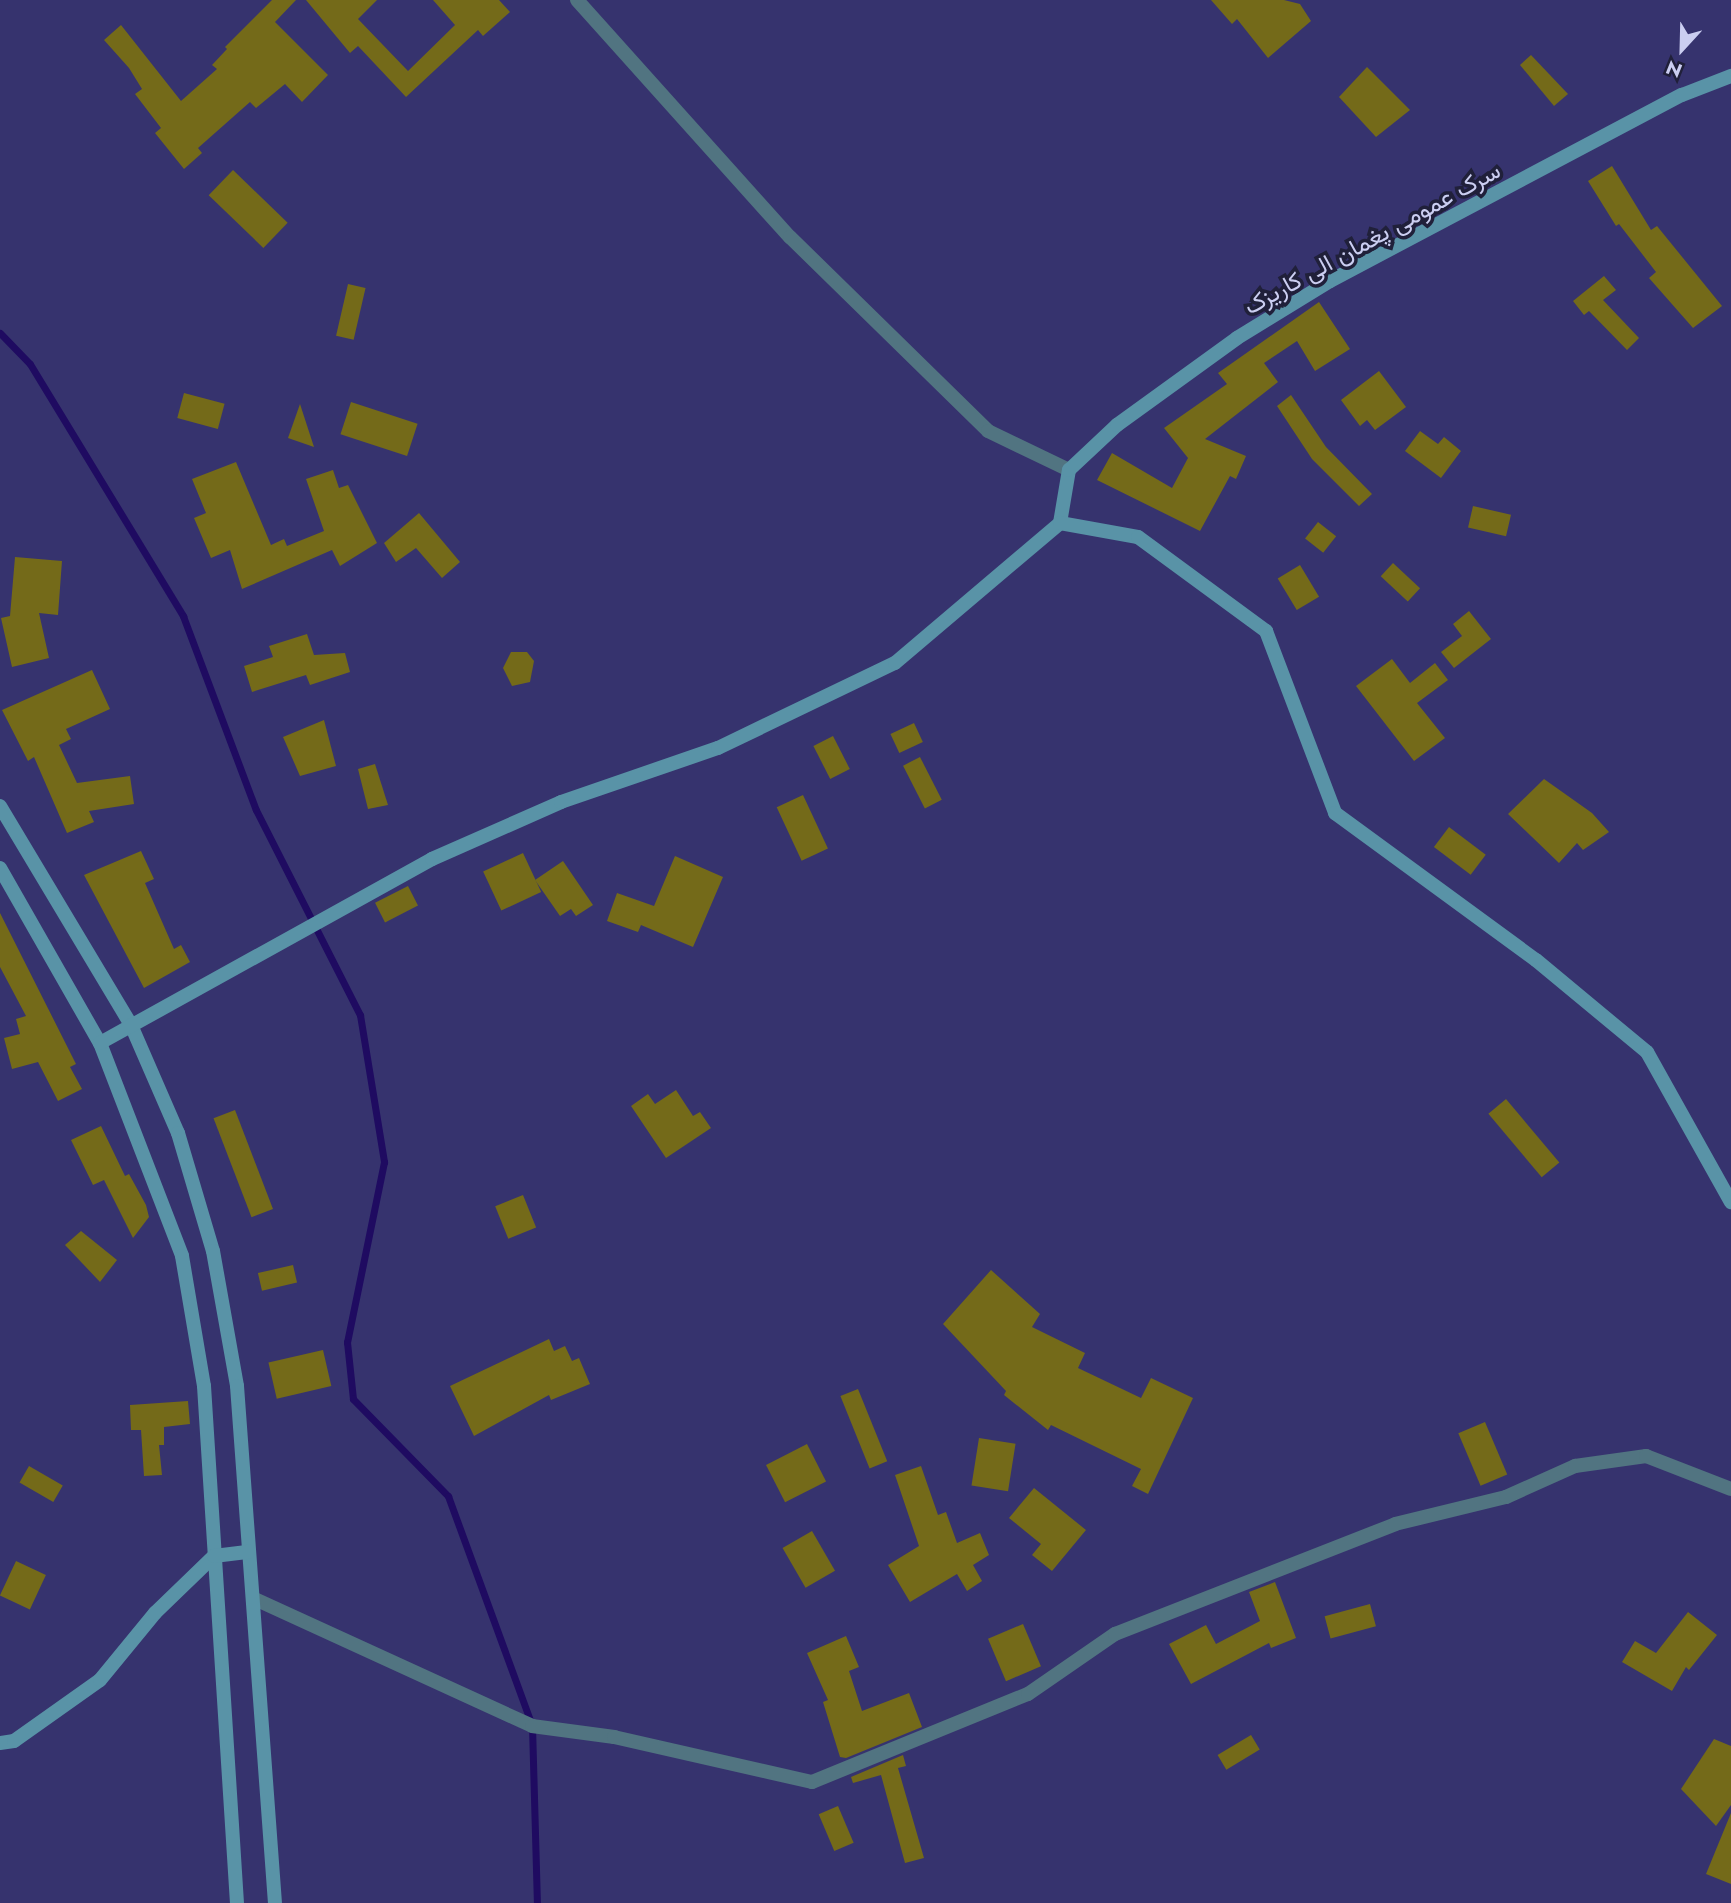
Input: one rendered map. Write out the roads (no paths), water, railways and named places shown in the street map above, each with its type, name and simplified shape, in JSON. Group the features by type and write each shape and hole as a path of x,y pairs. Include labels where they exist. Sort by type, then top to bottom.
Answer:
{"street":[{"path":"100,1043 432,859 561,802 718,748 895,663 1060,523 1069,470 988,431 790,237 577,0"},
{"name":"سرک عمومی پغمان الی کاریزک","path":"1069,470 1128,417 1237,338 1330,281 1682,95 1731,76"},
{"path":"1060,523 1138,537 1266,631 1335,813 1536,960 1647,1052 1731,1202"},
{"path":"0,806 131,1025 178,1133 213,1251 237,1386 255,1599 275,1903"},
{"path":"0,868 100,1043 181,1256 204,1386 237,1903"},
{"path":"255,1599 532,1726 614,1737 812,1782 1028,1694 1115,1634 1395,1524 1506,1497 1575,1465 1646,1456 1731,1489"},
{"path":"0,1743 14,1741 100,1680 155,1613 214,1556 249,1552"}],"waterway":[{"path":"0,333 30,364 183,616 256,810 360,1015 384,1162 347,1342 353,1399 448,1496 532,1726 537,1903"}]}
